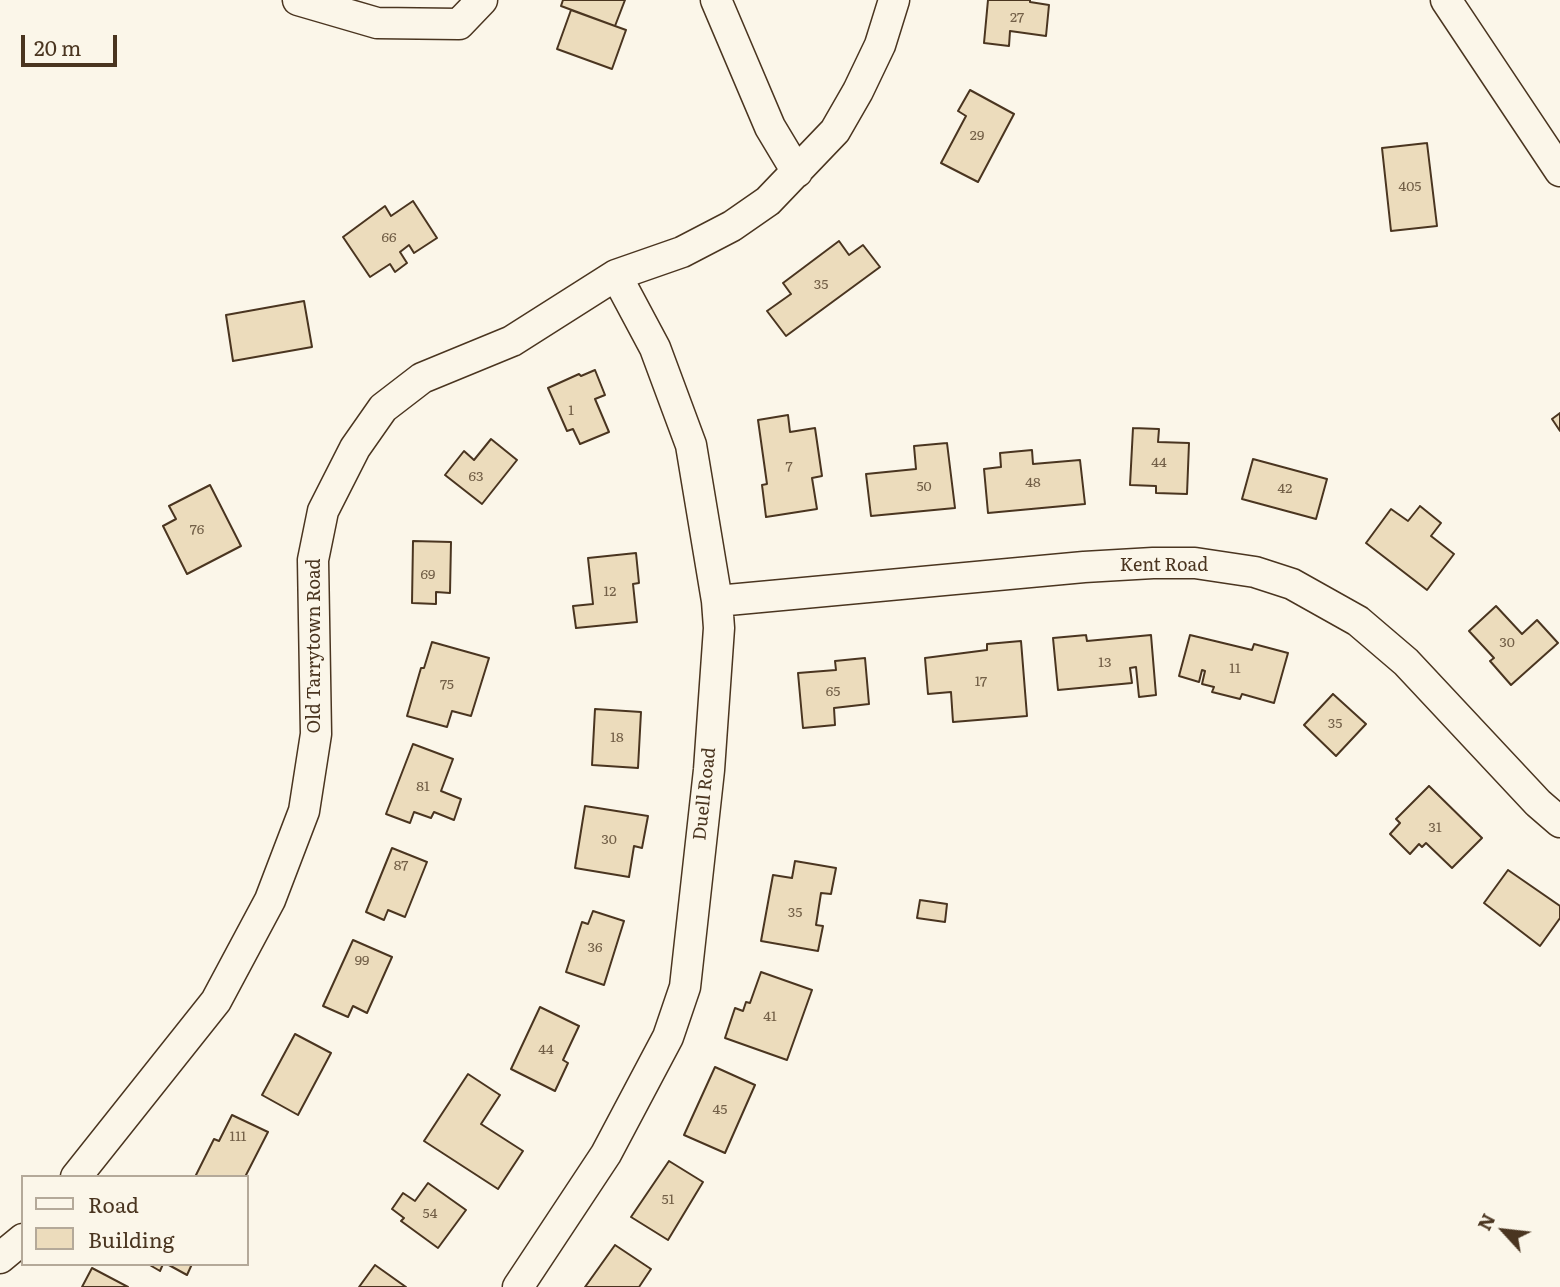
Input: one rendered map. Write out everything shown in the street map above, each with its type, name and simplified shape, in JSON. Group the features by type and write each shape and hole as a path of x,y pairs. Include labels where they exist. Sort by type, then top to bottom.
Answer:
{"street":[{"path":"298,0 377,23 459,24 482,0"},
{"path":"716,0 770,127 797,172"},
{"name":"Old Tarrytown Road","path":"78,1175 216,1001 270,900 304,811 316,734 313,560 323,511 355,448 383,408 422,378 512,341 616,275 682,252 732,226 768,201 835,131 880,45 894,0"},
{"path":"1446,0 1560,171"},
{"name":"Duell Road","path":"518,1287 606,1154 668,1037 685,987 709,770 719,628 717,601 691,445 655,348 616,275"},
{"name":"Kent Road","path":"717,601 1139,564 1195,563 1255,572 1292,584 1358,621 1406,662 1538,803 1560,822"},
{"path":"0,1258 21,1241"}],"building":[{"path":"563,0 625,0 615,26 561,6"},
{"path":"988,0 1030,0 1049,5 1046,36 1010,31 1009,46 984,43"},
{"path":"571,10 626,30 612,69 557,49"},
{"path":"970,90 1014,114 978,182 941,163 966,116 958,111"},
{"path":"1427,143 1437,226 1391,231 1382,148"},
{"path":"413,201 437,238 414,253 409,245 400,252 407,263 395,272 390,264 370,277 343,237 385,206 391,216"},
{"path":"839,241 849,255 863,245 880,267 786,336 767,311 791,294 783,283"},
{"path":"304,301 312,347 233,361 226,315"},
{"path":"595,370 605,395 595,399 609,432 580,444 573,429 567,431 548,388"},
{"path":"1560,413 1560,431 1552,419"},
{"path":"788,415 790,432 815,428 822,476 812,478 817,509 766,517 762,485 767,484 758,420"},
{"path":"1133,428 1159,429 1158,442 1189,443 1187,494 1156,493 1156,486 1130,485"},
{"path":"491,439 517,460 482,504 445,475 464,451 474,460"},
{"path":"947,443 955,508 871,516 866,474 916,469 914,446"},
{"path":"1032,450 1033,464 1080,460 1085,504 988,513 984,469 1001,467 1000,453"},
{"path":"1253,459 1327,479 1316,519 1242,499"},
{"path":"210,485 241,546 187,574 163,526 176,519 169,506"},
{"path":"1420,506 1441,523 1431,536 1454,554 1427,590 1366,543 1391,509 1408,521"},
{"path":"413,541 451,542 450,593 436,592 436,604 412,603"},
{"path":"636,553 639,583 633,584 637,622 576,628 573,606 593,604 588,558"},
{"path":"1496,606 1522,634 1537,620 1558,643 1511,685 1490,661 1494,658 1469,631"},
{"path":"1086,635 1087,641 1151,635 1156,695 1139,697 1136,667 1130,668 1132,683 1058,690 1053,638"},
{"path":"1190,635 1252,650 1254,644 1288,653 1274,703 1242,694 1240,699 1212,692 1214,687 1202,684 1205,671 1202,670 1199,682 1179,676"},
{"path":"1021,641 1027,716 953,722 951,692 928,694 925,658 987,650 987,644"},
{"path":"432,642 489,658 471,716 452,711 447,727 407,716"},
{"path":"865,658 869,704 834,708 835,725 803,728 798,673 836,670 835,661"},
{"path":"1333,694 1366,724 1336,756 1304,725"},
{"path":"595,709 641,712 638,768 592,765"},
{"path":"413,744 453,759 441,791 461,799 454,820 434,812 431,818 414,812 410,823 386,814"},
{"path":"1429,786 1482,838 1452,868 1426,843 1422,847 1419,844 1410,854 1390,834 1400,823 1396,819"},
{"path":"585,806 648,816 642,848 634,846 629,877 575,868"},
{"path":"392,848 427,862 405,917 388,910 384,920 366,912"},
{"path":"795,861 836,868 831,894 821,893 816,925 823,926 818,951 761,941 773,875 792,878"},
{"path":"1508,870 1560,906 1560,918 1540,946 1484,903"},
{"path":"920,900 947,904 945,922 917,918"},
{"path":"593,911 624,921 604,985 566,972 582,922 588,924"},
{"path":"353,940 392,957 367,1013 353,1006 348,1017 323,1006"},
{"path":"761,972 812,990 787,1060 725,1038 735,1008 743,1011 746,1002 750,1003"},
{"path":"540,1007 579,1026 563,1060 568,1063 555,1091 511,1069"},
{"path":"295,1034 331,1053 298,1115 262,1095"},
{"path":"715,1067 755,1085 725,1153 684,1135"},
{"path":"468,1074 500,1095 481,1124 523,1151 498,1189 424,1141"},
{"path":"232,1115 268,1132 246,1175 196,1175 214,1139 219,1141"},
{"path":"669,1161 703,1182 668,1240 631,1217"},
{"path":"428,1183 466,1210 438,1248 401,1221 404,1218 392,1209 403,1193 415,1201"},
{"path":"615,1245 651,1269 639,1287 585,1287"},
{"path":"375,1265 406,1287 359,1287"},
{"path":"171,1266 191,1266 187,1275"},
{"path":"92,1268 128,1287 82,1287"}]}
